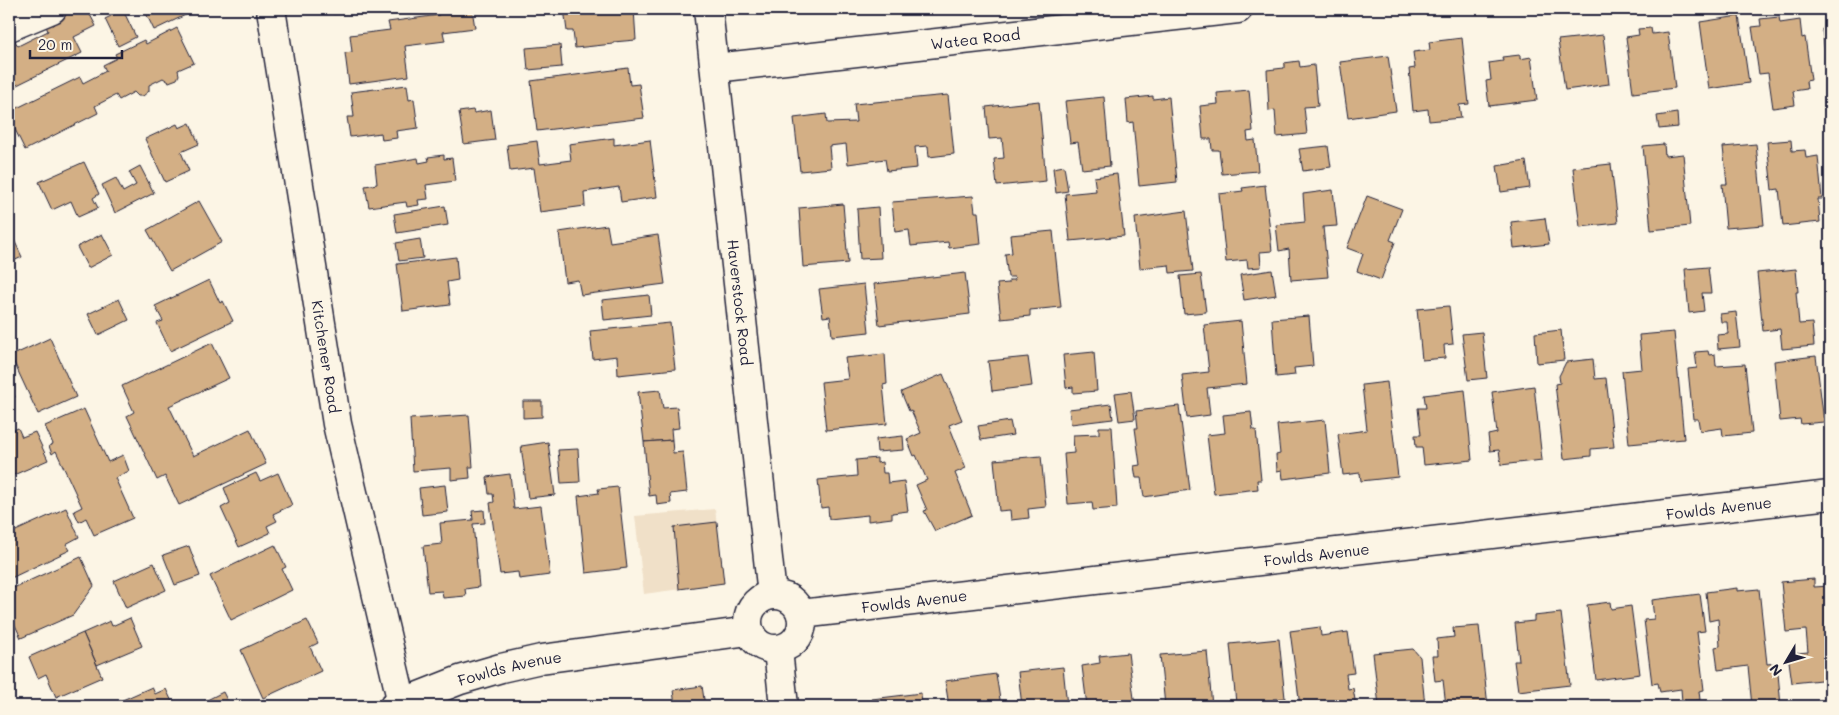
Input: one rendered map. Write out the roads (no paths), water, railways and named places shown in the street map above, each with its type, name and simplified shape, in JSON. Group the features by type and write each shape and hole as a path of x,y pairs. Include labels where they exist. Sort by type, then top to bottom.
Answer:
{"street":[{"path":"9,27 52,9"},
{"name":"Kitchener Road","path":"271,9 337,424 398,704"},
{"name":"Haverstock Road","path":"708,9 772,595"},
{"name":"Watea Road","path":"714,68 1238,9"},
{"name":"Fowlds Avenue","path":"801,614 1830,495"},
{"path":"772,595 780,595 793,602 801,614 803,622 798,637 793,643 778,650 764,648 757,643 749,632 748,623 752,607 764,597 772,595"},
{"name":"Fowlds Avenue","path":"398,704 460,680 541,659 749,632"},
{"path":"778,650 784,706"}]}
